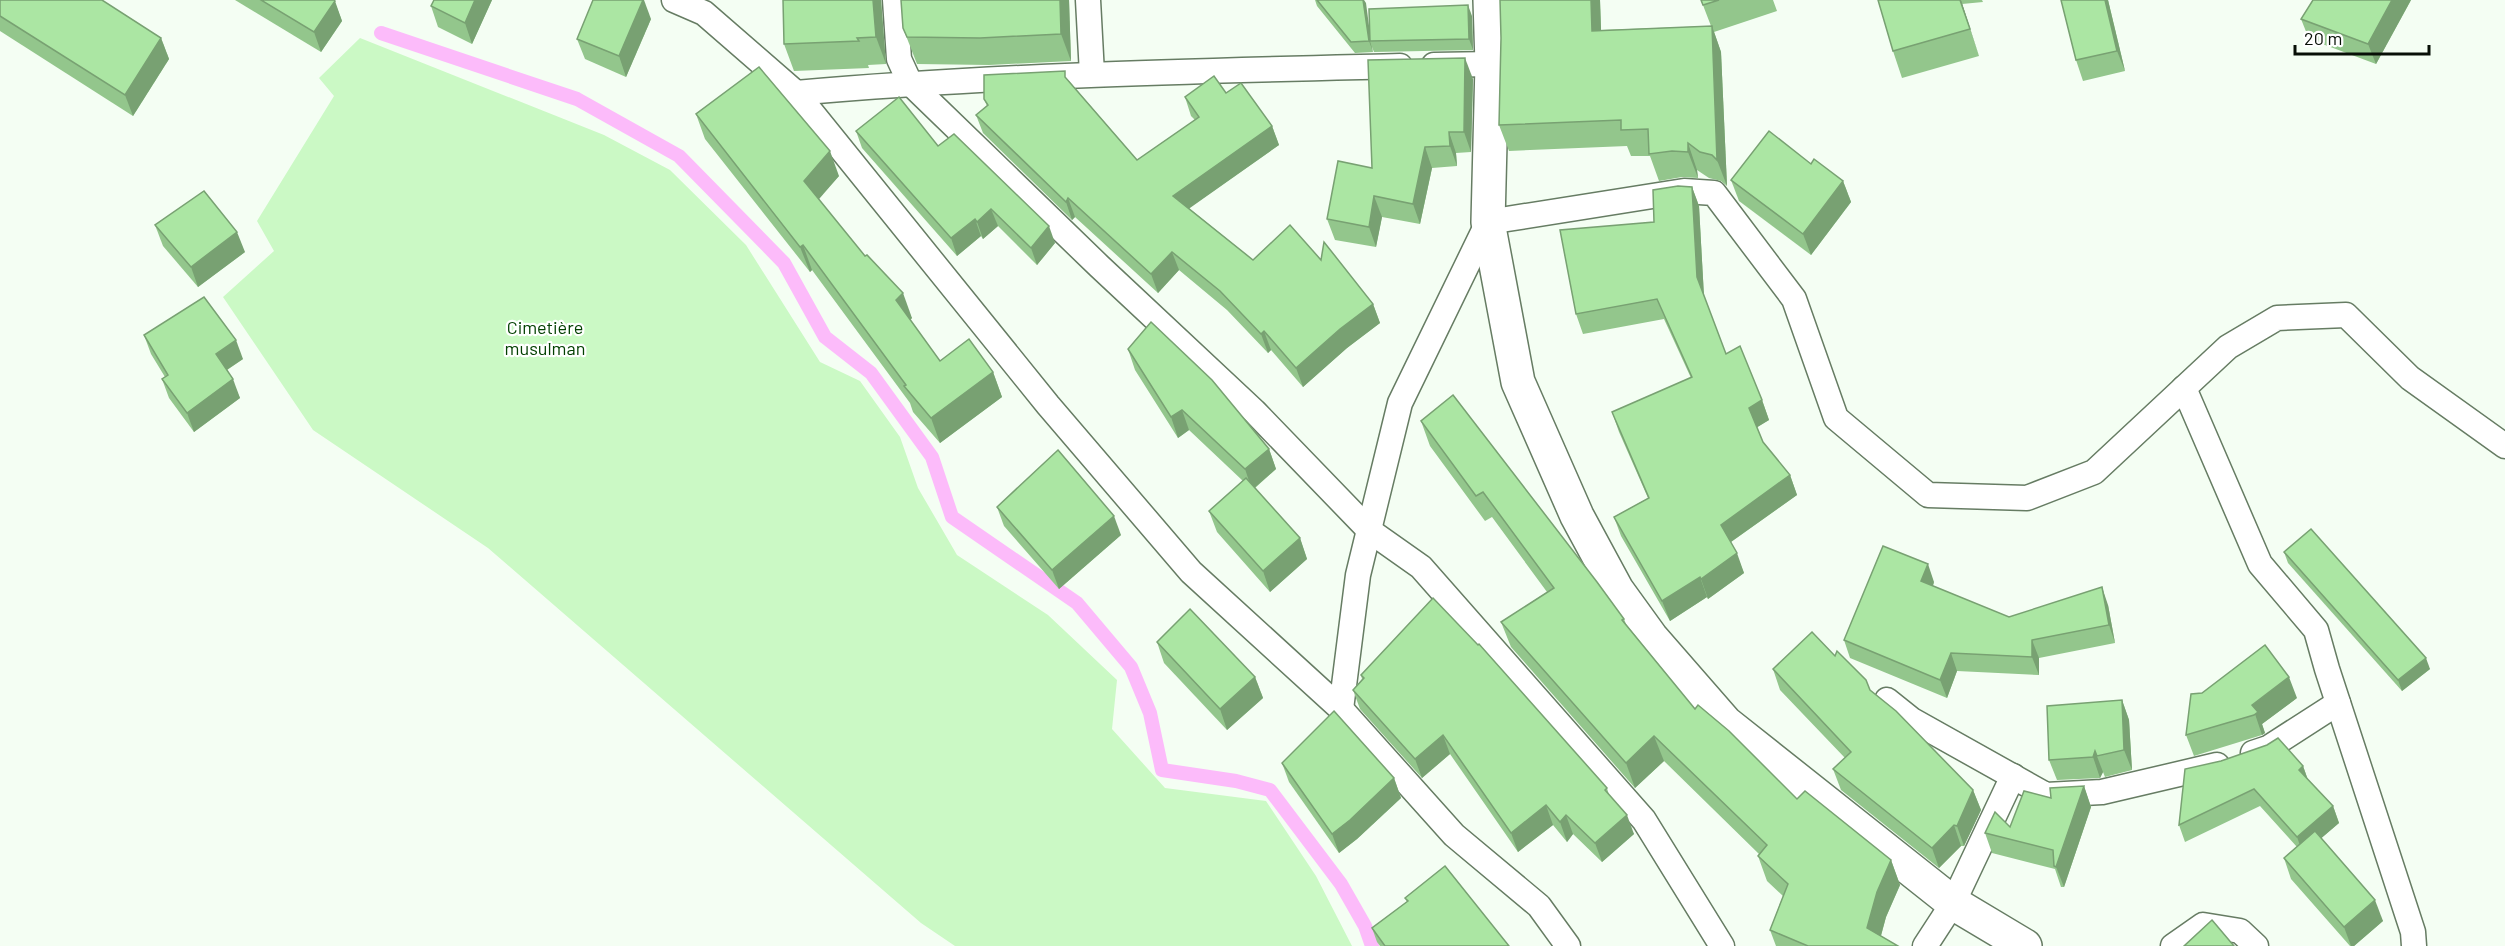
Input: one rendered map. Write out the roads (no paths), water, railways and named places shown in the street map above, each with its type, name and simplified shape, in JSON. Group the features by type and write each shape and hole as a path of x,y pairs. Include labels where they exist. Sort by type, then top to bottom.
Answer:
{"street":[{"path":"1490,0 1492,64 1488,222 1518,382 1576,516 1617,590 1651,637 1726,723 1953,903 2025,946"}],"lane":[{"path":"674,0 704,13 796,93 1048,405 1191,572 1341,709 1454,835 1539,906 1568,946"},
{"path":"895,0 899,59 910,82 1099,266 1254,411 1370,531 1421,567 1644,820 1722,946"},
{"path":"1088,0 1092,74"},
{"path":"796,93 910,82 1092,74 1492,64"},
{"path":"1341,709 1358,575 1400,403 1488,222 1684,191 1714,193 1794,299 1836,418 1928,495 2027,498 2094,472 2228,347 2277,318 2346,315 2410,378 2505,446"},
{"path":"2184,388 2260,564 2316,630 2413,932 2414,946"},
{"path":"1887,700 1912,720 2046,795 2102,792 2222,764 2268,748 2338,703"},
{"path":"1925,946 1953,903 2013,776"},
{"path":"2173,946 2203,925 2240,931 2256,946"}],"waterway":[{"path":"381,33 577,99 679,156 784,263 825,337 871,373 932,457 952,517 1077,603 1131,667 1150,713 1162,770 1236,781 1270,790 1341,884 1365,926 1372,946"}],"park label":[{"name":"Cimetière musulman","path":"545,337"}]}
